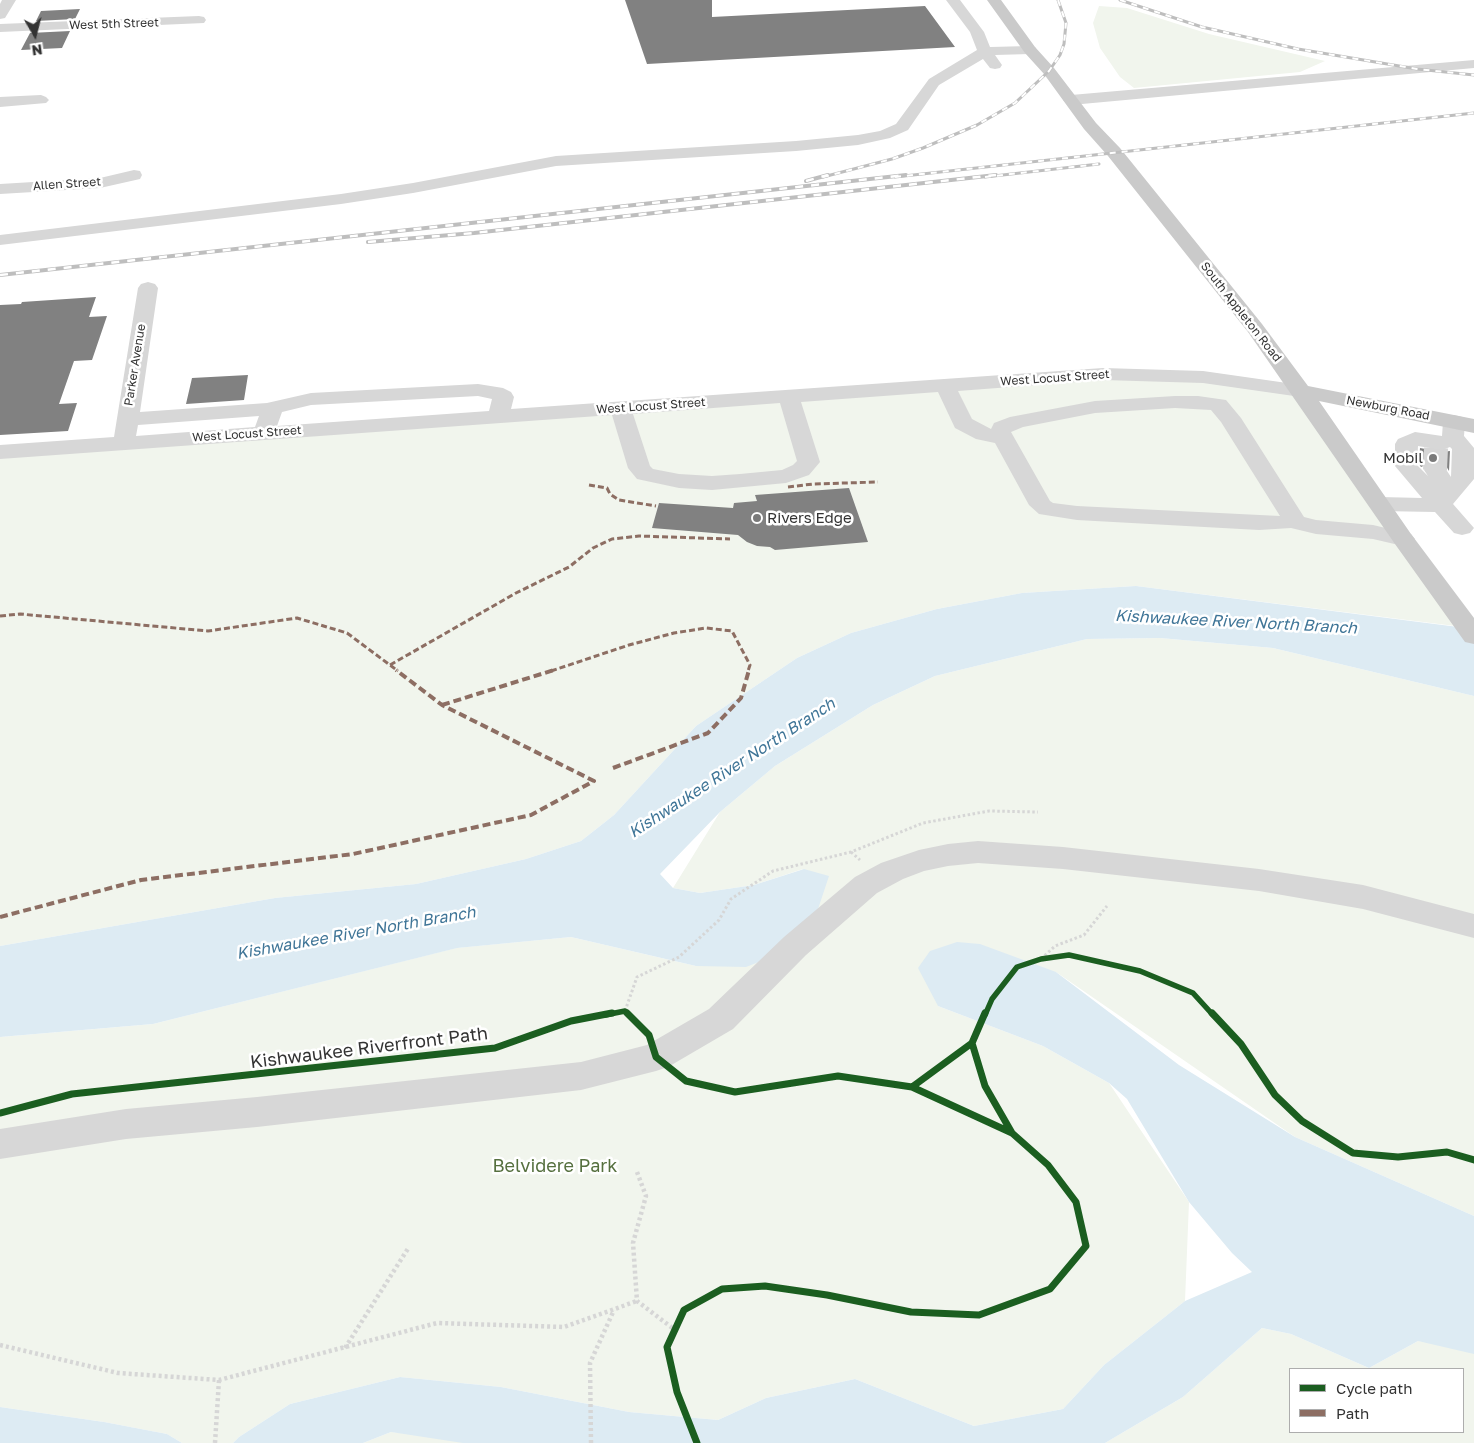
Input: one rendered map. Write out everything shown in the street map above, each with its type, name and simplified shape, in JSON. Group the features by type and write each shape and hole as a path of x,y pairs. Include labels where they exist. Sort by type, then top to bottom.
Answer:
{"main road":[{"name":"South Appleton Road","path":"994,0 1030,50 1049,71 1255,328 1302,391 1391,522 1474,636"},
{"name":"Newburg Road","path":"1302,391 1449,441"}],"street":[{"path":"0,15 9,0"},
{"path":"953,0 977,32 985,51 997,68"},
{"name":"West 5th Street","path":"0,28 199,20"},
{"path":"0,240 341,199 414,188 556,161 796,146 884,135 902,127 934,82 985,51 1030,50"},
{"path":"1071,100 1474,64"},
{"path":"0,102 41,100"},
{"name":"Allen Street","path":"0,189 100,183 134,175"},
{"name":"Parker Avenue","path":"124,443 148,288"},
{"path":"1104,374 1126,404"},
{"name":"West Locust Street","path":"0,452 1104,374 1203,377 1302,391"},
{"path":"945,385 963,423 984,434 1001,437"},
{"path":"127,419 272,409 279,405 311,398 478,390 496,392 503,397 499,417"},
{"path":"621,408 634,455 639,468 645,474 660,478 712,483 768,479 786,476 806,467 808,462 788,396"},
{"path":"1291,520 1292,516 1230,418 1218,405 1198,402 1095,407 1018,422 1002,428 1000,432 1001,437 1041,505 1047,509 1077,513 1278,523 1291,520 1316,527 1373,532 1391,522 1445,499 1463,478 1462,448 1449,441 1415,439 1406,444 1406,466 1445,499 1468,529"},
{"path":"264,433 272,409"},
{"path":"1445,499 1449,441"},
{"path":"1391,522 1468,529"},
{"path":"0,1144 126,1124 257,1112 581,1076 656,1057 721,1019 795,946 866,885 919,861 948,855 978,852 1063,858 1259,880 1364,897 1474,926"}],"path":[{"path":"625,1011 637,978 679,957 719,920 731,899 773,871 851,852 923,823 989,811 1038,812"},
{"path":"1041,959 1055,946 1084,935 1107,906"},
{"path":"1033,962 1051,958"},
{"path":"616,1013 625,1011"},
{"path":"625,1011 631,1017"},
{"path":"637,1172 646,1196 633,1243 638,1301 675,1330"},
{"path":"345,1348 409,1247"},
{"path":"0,1345 118,1374 219,1380 437,1324 564,1327 638,1301"},
{"path":"591,1443 590,1363 614,1309"},
{"path":"671,1338 678,1323"},
{"path":"215,1443 219,1380"}],"green space":[{"path":"1099,6 1127,8 1209,34 1325,61 1300,72 1134,88 1120,77 1100,48 1093,23"},
{"path":"1103,374 1301,391 1463,627 1136,586 1022,593 937,609 851,633 797,658 696,726 614,815 581,841 526,859 416,884 275,898 0,946 0,452"},
{"name":"Belvidere Park","path":"1160,638 1273,648 1474,696 1474,1216 1295,1137 1056,972 938,1006 1043,1046 1109,1083 1189,1202 1185,1301 1104,1365 1063,1409 974,1426 855,1379 766,1398 718,1420 629,1412 501,1387 400,1377 290,1404 239,1437 233,1443 182,1443 167,1434 104,1422 0,1407 0,1037 153,1024 456,948 571,937 696,966 803,869 754,885 700,893 673,888 720,812 775,766 873,705 935,676 1087,639"},
{"path":"1262,1328 1291,1334 1369,1368 1418,1341 1474,1349 1474,1443 1105,1443 1183,1397"},
{"path":"391,1432 526,1443 363,1443"}],"water":[{"name":"Kishwaukee River North Branch","path":"1136,586 1474,629 1474,696 1273,648 1160,638 1087,639 935,676 873,705 775,766 720,812 660,874 673,888 700,893 754,885 804,869 829,876 818,909 769,958 746,967 696,966 571,937 457,948 153,1024 0,1037 0,946 275,898 416,884 526,859 581,841 614,815 696,726 797,658 851,633 937,609 1022,593"},
{"path":"957,942 980,944 1056,972 1179,1065 1295,1137 1474,1216 1474,1354 1418,1341 1369,1368 1291,1334 1262,1328 1183,1397 1105,1443 463,1443 391,1432 363,1443 233,1443 239,1437 290,1404 400,1377 501,1387 629,1412 718,1420 766,1398 855,1379 974,1426 1063,1409 1104,1365 1185,1301 1252,1272 1232,1253 1189,1202 1127,1099 1109,1083 1043,1046 938,1006 918,968 930,951"},
{"path":"0,1407 104,1422 167,1434 182,1443 0,1443"}],"building":[{"path":"625,0 712,0 712,17 925,6 955,47 647,64"},
{"path":"80,9 75,19 36,21 41,11"},
{"path":"70,31 62,48 21,50 30,33"},
{"path":"96,297 89,317 107,316 92,360 74,361 59,404 77,403 68,431 0,435 0,305"},
{"path":"248,375 244,400 186,404 192,378"},
{"path":"1420,448 1442,452 1450,451 1449,471 1445,464 1435,461 1421,467 1419,464"},
{"name":"Rivers Edge","path":"849,488 868,542 775,550 770,547 757,546 747,542 738,535 652,528 659,503 733,508 734,503 757,501 755,495"}],"tunnel":[{"path":"1435,470 1436,448"}],"railway":[{"path":"823,177 892,159 923,148 977,125 1015,103 1049,71 1060,55 1064,44 1066,23 1058,0"},
{"path":"1120,0 1202,27 1298,49 1417,69 1474,75"},
{"path":"895,177 1474,113"},
{"path":"985,177 1099,164"},
{"path":"806,181 828,175"},
{"path":"0,275 906,175"},
{"path":"368,242 474,233 996,175"}],"marked path":[{"path":"788,487 813,484 878,482"},
{"path":"589,485 607,488 610,494 619,500 656,506"},
{"path":"390,665 516,593 569,567 593,548 612,539 639,536 730,539"},
{"path":"0,616 20,614 208,631 297,618 347,633 442,705 594,781 531,815 353,854 141,880 0,917"},
{"path":"442,705 501,688 629,645 674,633 706,628 732,631 750,665 741,698 708,733 613,768"}],"cycle path":[{"path":"912,1087 972,1043 992,999 1017,967 1041,959 1069,955 1140,971 1193,993 1241,1044 1275,1095 1302,1121 1353,1153 1398,1157 1447,1152 1474,1160"},
{"name":"Kishwaukee Riverfront Path","path":"0,1113 72,1094 495,1048 571,1021 625,1011 649,1035 656,1057 686,1081 735,1092 838,1076 912,1087 1012,1133 1048,1165 1076,1202 1086,1246 1050,1289 979,1315 911,1312 827,1295 765,1286 722,1289 684,1310 667,1347 677,1392 697,1443"},
{"path":"972,1043 985,1086 1012,1133"}],"place":[{"name":"Mobil","path":"1433,458"},
{"name":"Rivers Edge","path":"757,518"}]}
